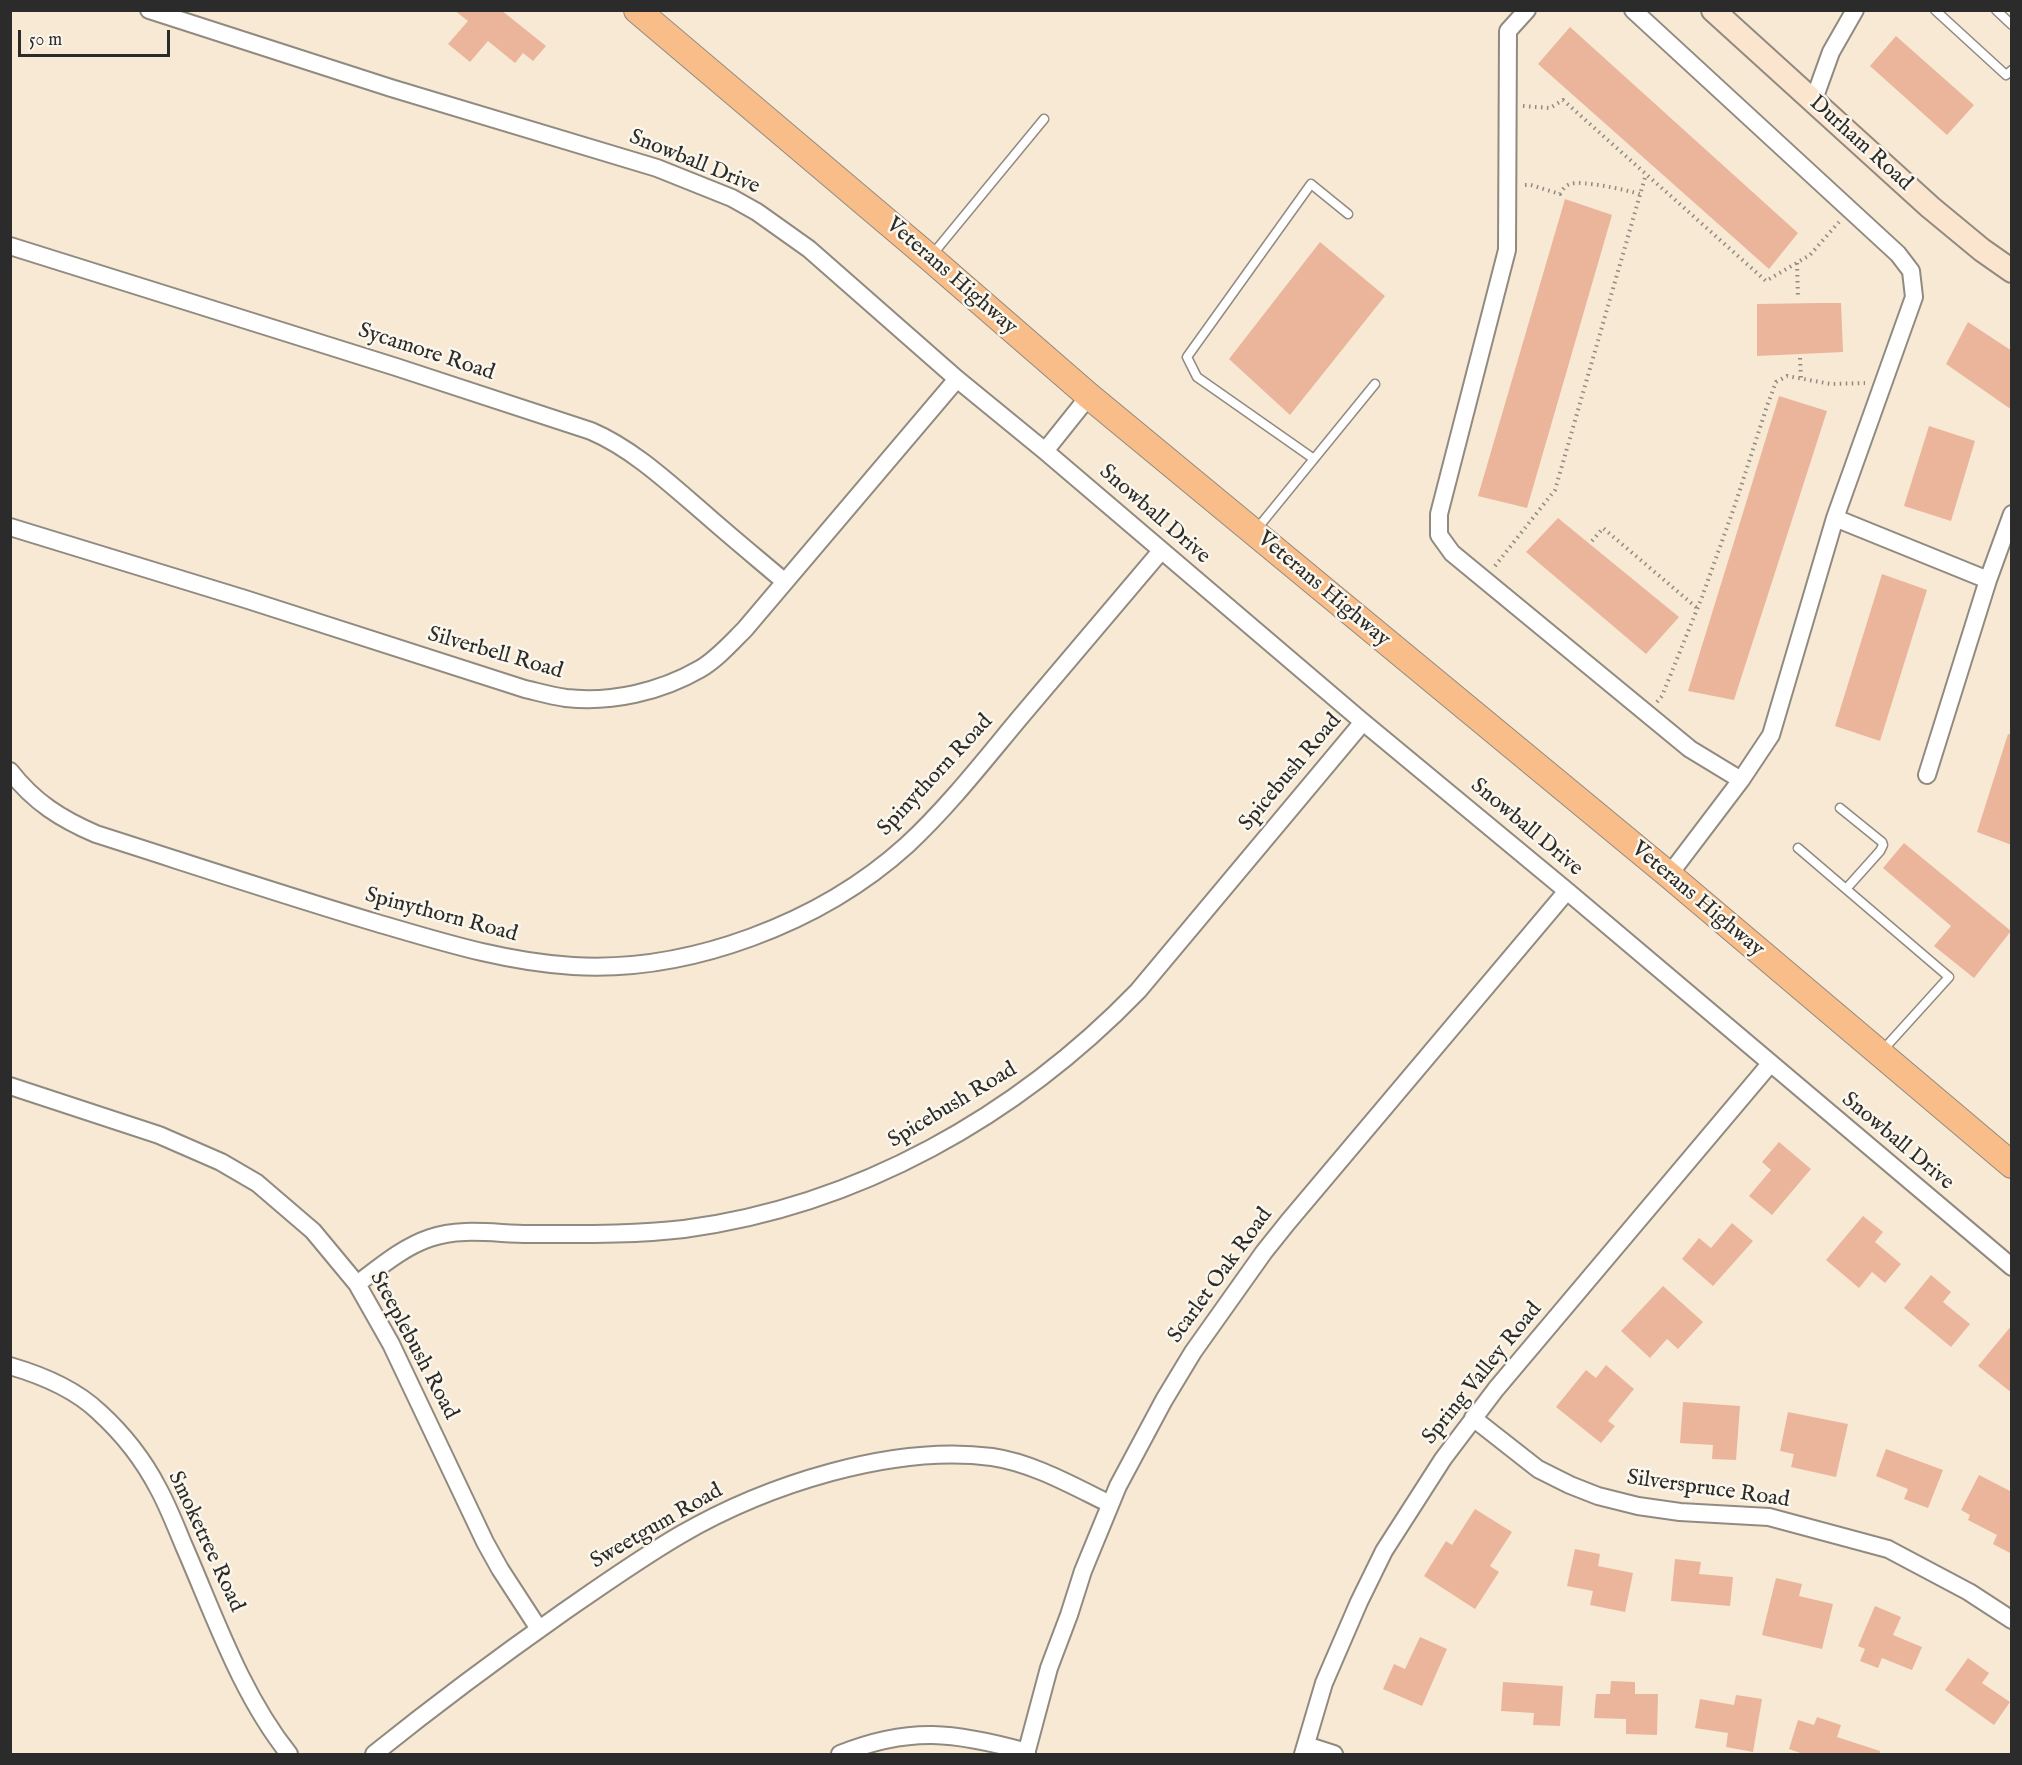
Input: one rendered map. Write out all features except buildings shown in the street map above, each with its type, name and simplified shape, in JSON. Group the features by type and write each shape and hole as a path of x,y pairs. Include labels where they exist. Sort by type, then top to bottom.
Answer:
{"main road":[{"name":"Veterans Highway","path":"638,10 1089,396 1669,876 2012,1165"},
{"name":"Durham Road","path":"1713,10 1930,207 1982,250 2012,271"}],"street":[{"name":"Snowball Drive","path":"149,10 402,91 657,168 732,198 757,212 809,249 957,379 2012,1267"},
{"path":"1527,10 1508,31 1506,250 1439,514 1439,534 1452,553 1690,749 1741,780"},
{"path":"1633,10 1898,254 1911,271 1914,297 1835,518 1771,735 1741,780 1669,876"},
{"path":"1813,102 1831,52 1855,10"},
{"name":"Sycamore Road","path":"10,246 396,367 605,437 629,452 673,486 785,582"},
{"name":"Silverbell Road","path":"10,527 245,599 525,689 564,698 612,699 661,687 700,669 722,652 745,629 957,379"},
{"path":"1045,451 1089,396"},
{"path":"1928,775 1988,580 2012,513"},
{"path":"1835,518 1988,580"},
{"name":"Spinythorn Road","path":"10,771 24,789 49,810 96,834 455,946 527,962 574,966 610,967 659,962 694,955 763,933 795,919 846,891 907,845 954,797 1161,551"},
{"name":"Spicebush Road","path":"357,1284 403,1251 430,1238 473,1232 528,1234 644,1232 684,1228 759,1214 822,1196 897,1166 944,1143 1034,1084 1082,1045 1138,991 1363,722"},
{"name":"Scarlet Oak Road","path":"1027,1753 1049,1668 1110,1504 1181,1371 1264,1252 1567,891"},
{"name":"Spring Valley Road","path":"1305,1750 1324,1683 1359,1602 1384,1551 1443,1459 1473,1418 1770,1064"},
{"name":"Steeplebush Road","path":"10,1086 159,1135 221,1162 257,1183 305,1223 341,1262 357,1284 391,1344 485,1542 539,1629"},
{"name":"Smoketree Road","path":"10,1366 50,1381 75,1394 99,1412 131,1448 158,1487 248,1691 270,1731 289,1755"},
{"name":"Silverspruce Road","path":"1473,1418 1538,1469 1598,1496 1638,1506 1680,1512 1769,1517 1888,1549 1969,1592 2012,1620"},
{"name":"Sweetgum Road","path":"374,1755 430,1709 618,1574 680,1535 731,1508 772,1492 838,1471 873,1463 920,1455 952,1454 994,1458 1025,1465 1110,1504"},
{"path":"840,1755 879,1740 908,1735 936,1734 982,1739 1027,1753"},
{"path":"1305,1750 1334,1755"}],"lane":[{"path":"1935,10 2006,75 2012,70"},
{"path":"1996,10 2012,25"},
{"path":"930,258 1044,119"},
{"path":"1314,459 1197,377 1187,357 1311,184 1348,214"},
{"path":"1254,532 1376,384"},
{"path":"1840,808 1882,842 1880,851 1846,889"},
{"path":"1798,848 1948,977 1880,1054"}],"path":[{"path":"1507,104 1550,108 1560,104 1563,100 1766,281 1810,255 1850,210"},
{"path":"1484,579 1555,490 1646,174"},
{"path":"1507,185 1531,185 1560,194 1569,184 1577,183 1624,189 1640,194"},
{"path":"1797,263 1798,298"},
{"path":"1800,357 1801,379"},
{"path":"1648,714 1662,696 1697,608 1736,505 1776,382 1787,376 1831,384 1883,384"},
{"path":"1592,541 1603,528 1697,608"}]}
